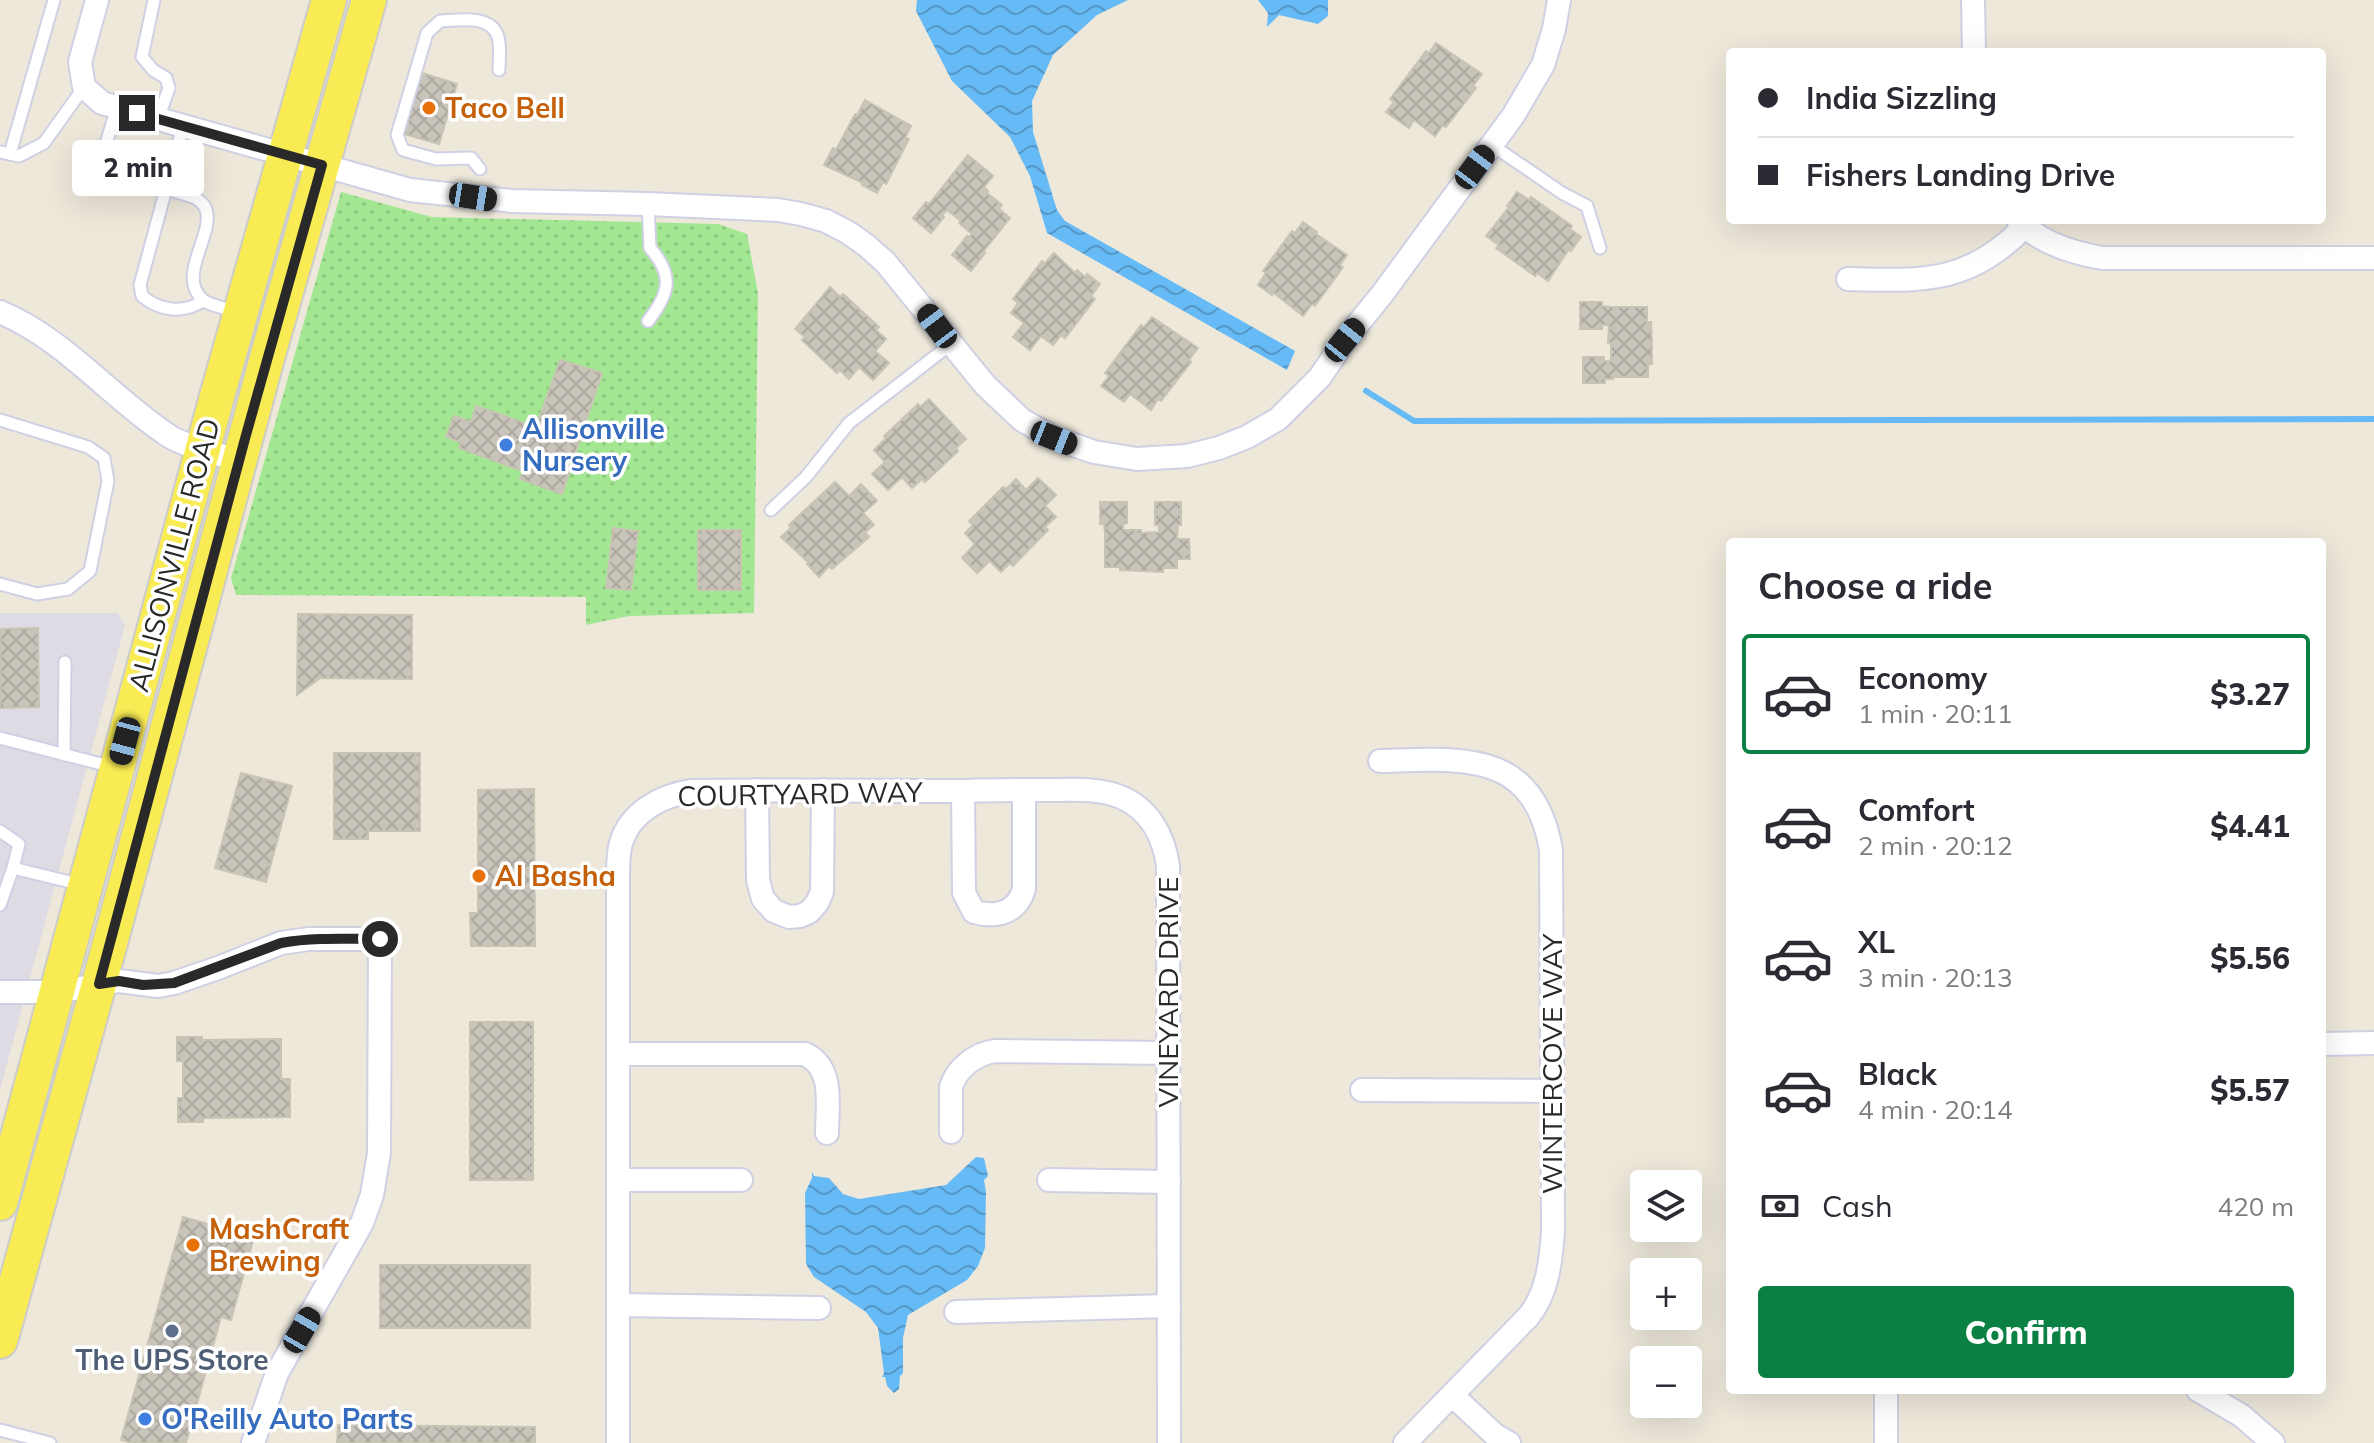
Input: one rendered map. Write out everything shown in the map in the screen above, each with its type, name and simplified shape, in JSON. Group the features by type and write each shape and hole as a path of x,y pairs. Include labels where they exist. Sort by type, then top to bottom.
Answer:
{"main road":[{"name":"ALLISONVILLE ROAD","path":"0,1203 79,988 239,461 304,160 329,0"},
{"name":"ALLISONVILLE ROAD","path":"0,1341 5,1305 79,988 86,886 240,313 369,0"}],"street":[{"path":"97,0 80,62 84,87 102,103 410,190 512,201 778,210 826,221 867,246 886,263 985,385 1022,420 1076,447 1137,459 1187,456 1247,437 1278,419 1320,377 1513,116 1543,65 1559,0"},
{"path":"1973,0 1974,48"},
{"path":"1848,279 1910,279 1947,275 1989,258 2009,243 2020,224"},
{"path":"2022,224 2041,237 2072,251 2102,258 2374,258"},
{"path":"0,312 29,326 53,343 171,438 239,461"},
{"name":"WINTERCOVE WAY","path":"1380,761 1460,760 1493,767 1519,783 1542,814 1551,850 1551,1259 1542,1292 1528,1317 1405,1443"},
{"path":"757,790 759,891 767,906 789,917 809,912 822,892 823,790"},
{"path":"963,791 964,893 974,912 994,915 1014,908 1024,889 1024,790"},
{"name":"COURTYARD WAY","path":"618,1443 618,875 625,833 647,808 666,797 692,791 1101,792 1123,798 1141,810"},
{"name":"VINEYARD DRIVE","path":"1141,810 1156,827 1168,866 1169,1443"},
{"path":"0,992 79,988 119,981 143,985 174,983 281,943 323,938 380,939 379,1153 372,1195 362,1223 277,1373 253,1443"},
{"path":"2326,1044 2374,1043"},
{"path":"951,1132 953,1081 962,1068 982,1055 995,1051 1169,1053"},
{"path":"618,1054 805,1054 817,1061 825,1073 827,1133"},
{"path":"1362,1090 1552,1091"},
{"path":"618,1180 741,1180"},
{"path":"1049,1180 1169,1182"},
{"path":"618,1305 819,1308"},
{"path":"956,1312 1169,1306"},
{"path":"1886,1394 1886,1443"},
{"path":"2205,1394 2242,1416 2273,1443"},
{"path":"1453,1396 1495,1435 1509,1443"}],"lane":[{"path":"54,0 5,153 19,156 44,143 84,87"},
{"path":"154,0 142,57 153,70 166,78 169,88 158,119"},
{"path":"480,169 471,158 436,159 403,150 397,135 427,33 440,21 477,20 490,24 498,37 499,70"},
{"path":"117,107 103,154 108,167 119,174 196,198 205,207 207,221 193,275 195,290 203,301 240,313"},
{"path":"183,126 140,285 142,296 150,302 178,311 192,308 203,301"},
{"path":"1492,145 1562,193 1587,206 1600,248"},
{"path":"648,204 650,248 662,262 667,276 666,293 648,321"},
{"path":"771,510 806,477 849,423 951,344"},
{"path":"0,420 88,447 104,458 108,481 90,571 68,589 37,594 0,584"},
{"path":"64,755 65,662"},
{"path":"0,738 117,768"},
{"path":"0,831 19,844 0,905"},
{"path":"13,868 86,886"},
{"path":"0,1430 50,1443"}],"shaded area":[{"path":"0,613 118,613 125,625 0,1090"}],"green space":[{"path":"341,192 432,217 718,224 747,234 758,293 754,613 629,616 586,625 586,597 236,595 231,578"}],"water":[{"path":"917,0 1128,0 1097,15 1053,55 1032,101 1033,132 1057,210 1065,221 1295,351 1287,370 1047,233 1030,176 1010,137 952,81 916,11"},
{"path":"1258,0 1328,0 1328,16 1318,24 1279,15 1267,27 1268,13"},
{"path":"976,1157 984,1158 988,1176 984,1180 985,1248 978,1266 967,1280 908,1315 903,1338 903,1373 899,1389 894,1393 882,1377 878,1328 866,1312 814,1277 806,1264 805,1193 812,1172 814,1176 829,1178 843,1194 859,1199 946,1185"}],"building":[{"path":"1436,43 1482,74 1473,86 1476,88 1446,127 1443,125 1435,136 1414,120 1409,128 1386,112 1394,102 1390,99 1426,51 1429,53"},
{"name":"Taco Bell","path":"419,72 457,84 439,144 401,133"},
{"path":"865,100 911,126 905,138 909,139 886,184 883,182 877,193 824,165"},
{"path":"968,155 993,176 984,187 1002,205 999,209 1010,218 971,271 952,255 972,234 959,223 961,221 947,210 931,233 913,218 926,202 929,204"},
{"path":"1517,192 1529,200 1531,197 1572,226 1570,229 1581,237 1571,251 1569,249 1548,281 1537,273 1535,276 1496,248 1499,245 1486,236"},
{"path":"1303,222 1347,255 1340,265 1343,267 1315,306 1312,304 1303,316 1274,293 1272,295 1258,285 1266,273 1263,271 1292,231 1295,233"},
{"path":"1054,253 1075,273 1077,270 1085,277 1087,274 1100,284 1091,296 1095,299 1065,338 1061,335 1053,345 1041,336 1030,350 1013,337 1024,323 1011,313 1018,303 1013,299 1042,261 1045,263"},
{"path":"830,287 840,297 843,294 879,327 876,330 886,339 875,351 889,363 873,380 859,367 849,379 840,370 837,373 802,340 805,337 795,329"},
{"path":"1580,302 1602,302 1602,306 1610,307 1647,307 1652,342 1652,364 1648,364 1648,377 1613,377 1605,379 1605,383 1583,383 1583,357 1604,357 1604,361 1611,361 1611,343 1608,343 1609,325 1602,325 1602,329 1580,329"},
{"path":"1152,317 1198,348 1189,360 1191,362 1151,410 1130,394 1124,402 1101,386 1109,376 1105,373 1141,325 1144,327"},
{"path":"560,360 602,373 562,494 520,479 523,471 459,448 461,442 446,437 454,416 471,422 476,406 536,427"},
{"path":"929,399 966,439 956,448 958,451 925,482 922,479 912,488 902,477 888,490 872,474 885,462 874,450 886,438 884,436 918,404 920,407"},
{"path":"1038,478 1056,495 1045,506 1056,517 1045,527 1048,530 1013,566 1010,563 1001,572 990,561 977,573 962,558 975,544 965,533 973,525 969,521 1003,487 1006,489 1016,479 1026,490"},
{"path":"835,482 849,496 861,484 877,501 863,513 874,525 865,532 869,537 819,577 781,537 791,528 789,525"},
{"path":"1100,502 1127,502 1127,523 1123,524 1123,530 1141,530 1141,533 1159,532 1159,525 1155,525 1155,502 1181,502 1181,525 1178,525 1177,539 1189,539 1190,559 1177,559 1177,568 1163,568 1163,572 1105,567 1105,533 1104,524 1100,524"},
{"path":"613,528 638,531 631,590 606,588"},
{"path":"698,530 741,530 741,590 698,590"},
{"path":"298,614 412,615 412,679 320,678 297,695"},
{"path":"38,628 39,707 0,708 0,629"},
{"path":"334,753 420,753 420,831 368,831 368,839 334,839"},
{"path":"241,773 292,786 266,882 215,868"},
{"path":"534,789 535,946 471,946 470,913 478,913 478,790"},
{"path":"470,1022 533,1022 533,1180 470,1180"},
{"path":"177,1037 202,1037 202,1040 281,1039 281,1079 290,1079 290,1117 203,1118 203,1122 178,1122 178,1098 183,1098 183,1061 177,1061"},
{"path":"183,1217 254,1237 231,1320 221,1317 186,1443 132,1443 121,1440"},
{"path":"380,1265 530,1265 530,1328 380,1328"},
{"path":"338,1425 535,1427 535,1443 337,1443"}],"waterway":[{"path":"1366,391 1414,421 2374,419"}],"place":[{"name":"Taco Bell","path":"429,108"},
{"name":"Allisonville Nursery","path":"506,445"},
{"name":"Al Basha","path":"479,876"},
{"name":"MashCraft Brewing","path":"193,1245"},
{"name":"The UPS Store","path":"172,1331"},
{"name":"O'Reilly Auto Parts","path":"145,1419"}],"route":[{"path":"137,113 322,165 99,984 119,981 158,986 174,983 281,943 323,938 380,939"}]}
